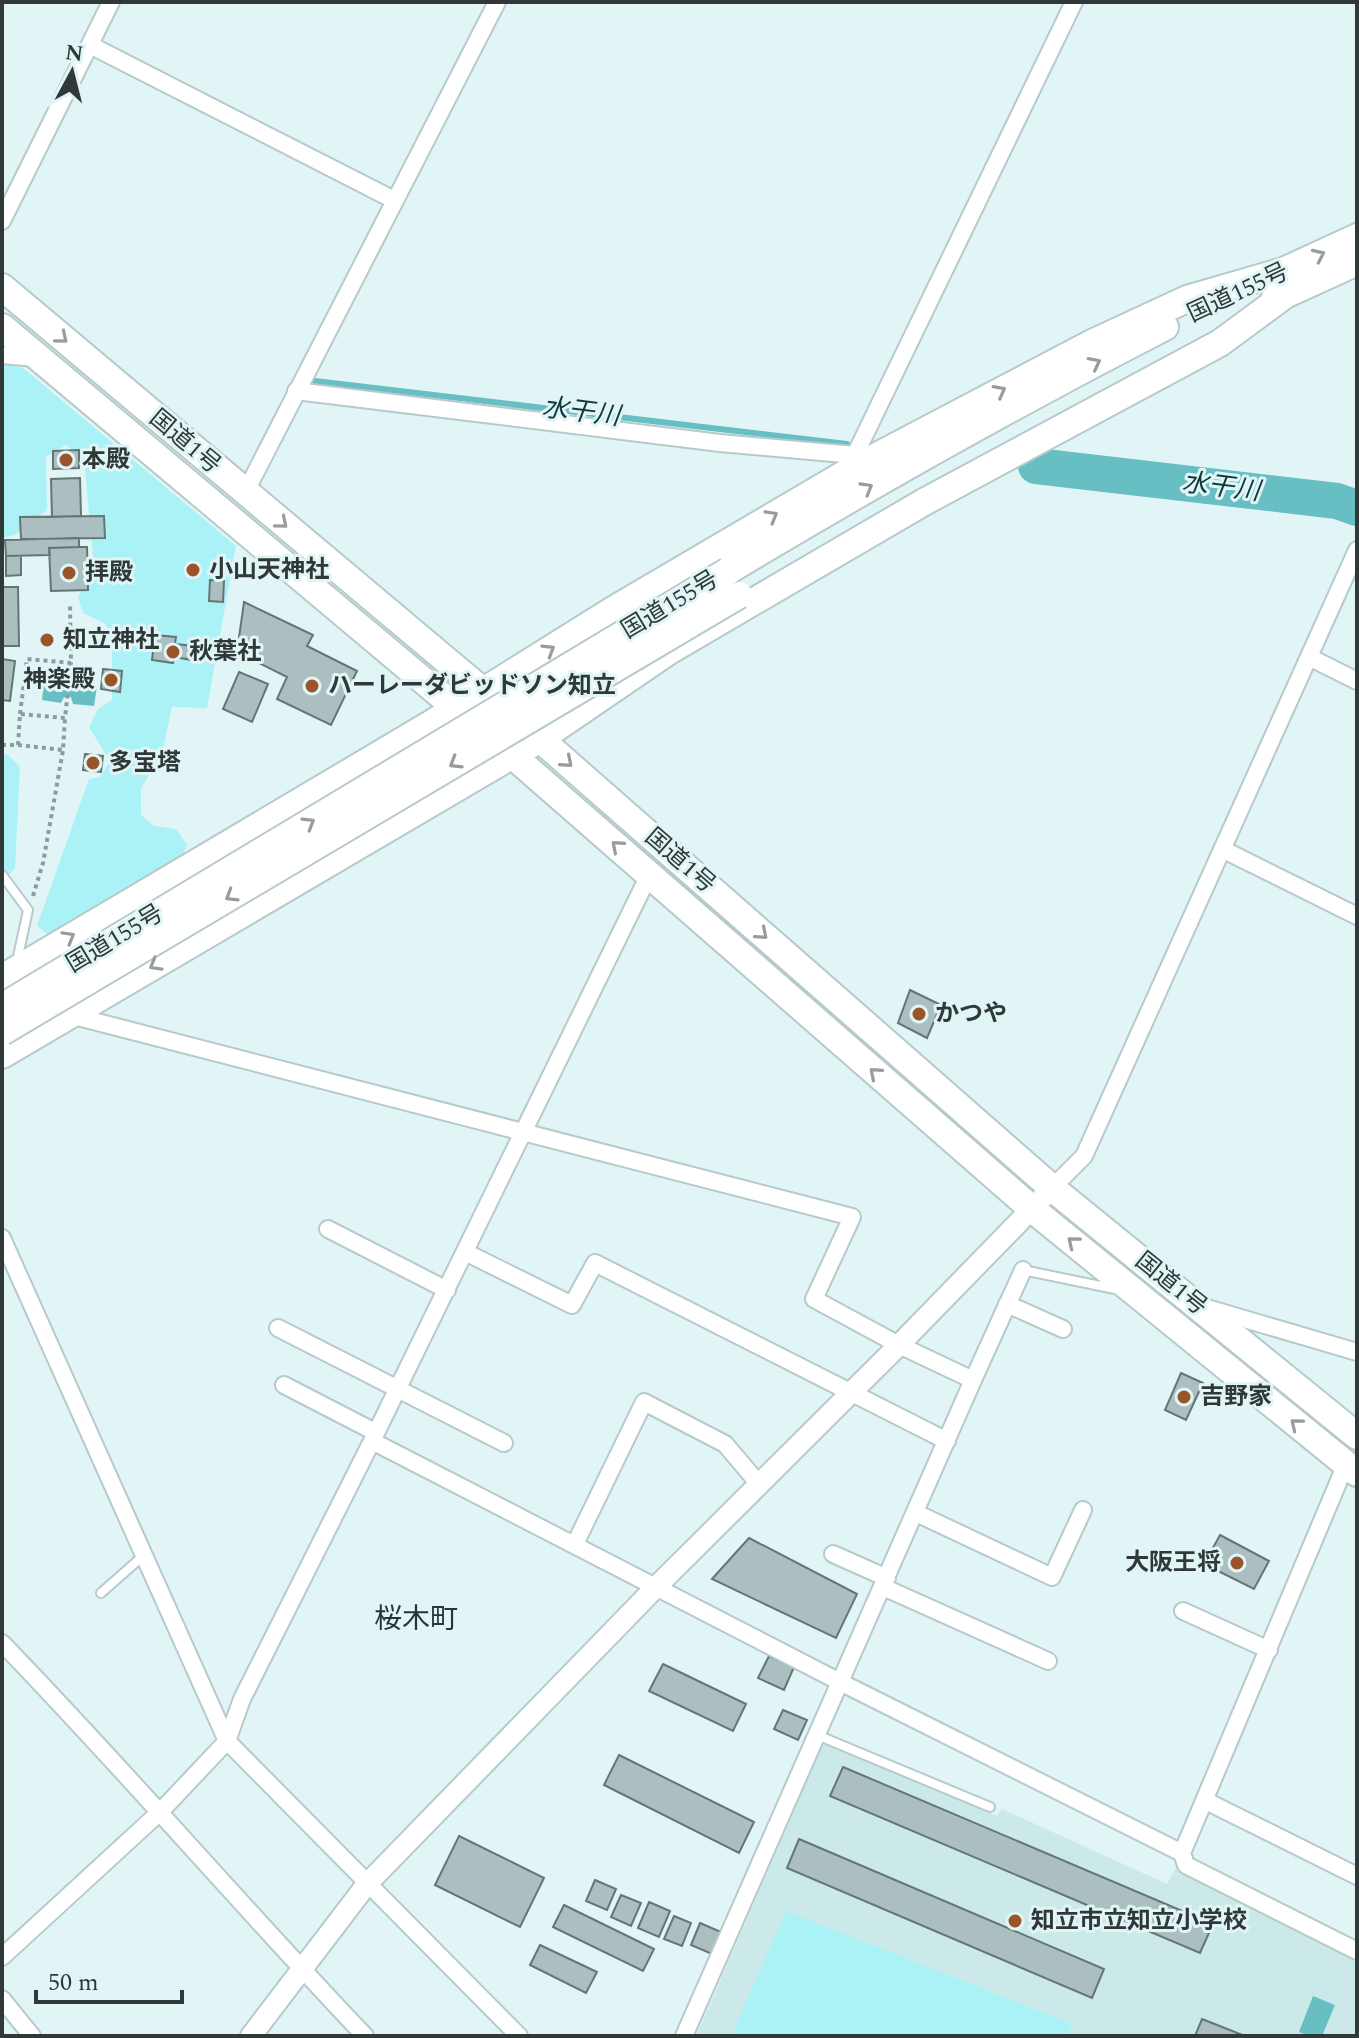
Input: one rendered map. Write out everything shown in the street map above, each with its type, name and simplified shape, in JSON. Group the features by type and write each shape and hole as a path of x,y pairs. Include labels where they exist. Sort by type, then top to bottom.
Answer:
{"highway":[{"name":"国道155号","path":"2,1032 900,497 1285,282 1357,237"},
{"name":"国道155号","path":"2,1007 866,488 1064,379 1285,282 1357,262"},
{"path":"8,974 454,709 857,460 1187,299 1285,282"},
{"path":"2,1055 540,739 669,651 924,502 1220,343 1285,282"},
{"name":"国道1号","path":"2,287 540,739 1052,1188 1357,1435"},
{"name":"国道1号","path":"2,327 512,755 1032,1209 1351,1468"}],"street":[{"path":"2,221 111,2"},
{"path":"245,493 497,2"},
{"path":"296,391 857,460 1074,2"},
{"path":"90,45 394,200"},
{"path":"2,355 38,358"},
{"path":"251,2036 367,1884 656,1587 1084,1156 1357,550"},
{"path":"1309,657 1357,681"},
{"path":"1222,849 1357,916"},
{"path":"2,1957 161,1811 227,1741 242,1699 447,1290 649,875"},
{"path":"2,1025 8,974"},
{"path":"70,1015 852,1217 814,1299 899,1345 973,1380"},
{"path":"328,1229 447,1290"},
{"path":"2,1238 227,1741 519,2036"},
{"path":"465,1252 572,1305 595,1263 947,1441"},
{"path":"684,2036 1023,1270"},
{"path":"1007,1304 1063,1329"},
{"path":"1198,1305 1357,1352"},
{"path":"278,1328 504,1443"},
{"path":"284,1385 373,1437 656,1587 1182,1853"},
{"path":"575,1544 644,1402 725,1444 759,1484"},
{"path":"1351,1468 1182,1853 1186,1865 1357,1951"},
{"path":"916,1513 1052,1577 1083,1510"},
{"path":"833,1554 1048,1661"},
{"path":"1183,1611 1269,1650"},
{"path":"2,1643 161,1811 301,1969 365,2036"},
{"path":"1206,1801 1357,1876"},
{"path":"2,1999 32,2036"}],"lane":[{"path":"2,875 28,910 8,974"},
{"path":"1023,1270 1115,1289"},
{"path":"101,1593 143,1556"},
{"path":"817,1735 990,1807"}],"path":[{"path":"28,910 43,863 63,750 71,663 70,605"},
{"path":"18,745 27,659 71,663"},
{"path":"20,714 65,718"},
{"path":"2,745 63,750"}],"shaded area":[{"path":"2,365 22,367 236,546 207,708 172,707 163,749 141,789 141,815 154,826 176,829 187,845 182,857 50,936 37,926 89,779 100,777 110,761 89,727 98,709 112,700 112,645 106,624 83,613 78,597 94,567 84,458 66,445 46,457 47,510 15,535 2,538"},
{"path":"44,680 97,686 94,706 73,704 71,697 64,697 61,703 42,700"},
{"path":"2,754 8,755 20,767 15,868 9,875 2,867"},
{"name":"知立市立知立小学校","path":"824,1742 997,1816 1002,1809 1167,1884 1177,1866 1357,1959 1357,2036 696,2036"},
{"path":"786,1911 1072,2024 1067,2036 731,2036"},
{"path":"1313,1996 1335,2005 1322,2036 1299,2032"}],"building":[{"name":"本殿","path":"79,450 79,468 53,469 53,451"},
{"path":"80,478 81,516 52,517 51,479"},
{"path":"104,516 105,538 21,539 20,517"},
{"path":"79,538 79,547 49,548 50,555 6,556 5,540"},
{"name":"拝殿","path":"87,547 88,590 51,591 49,548"},
{"path":"6,556 21,556 21,575 6,576"},
{"path":"210,580 224,581 223,602 209,601"},
{"path":"2,587 18,587 19,646 2,646"},
{"path":"244,602 313,635 307,646 357,671 331,725 277,699 287,677 237,652"},
{"name":"秋葉社","path":"155,635 176,637 175,644 194,646 192,660 174,657 173,663 152,660"},
{"path":"2,659 15,661 10,701 2,700"},
{"name":"神楽殿","path":"103,669 122,671 120,692 101,689"},
{"path":"239,672 268,684 252,722 223,709"},
{"name":"多宝塔","path":"85,754 103,756 101,772 83,770"},
{"name":"かつや","path":"910,990 941,1005 927,1038 898,1023"},
{"name":"吉野家","path":"1181,1373 1203,1383 1186,1420 1165,1410"},
{"name":"大阪王将","path":"1220,1535 1269,1561 1254,1589 1204,1564"},
{"path":"749,1538 857,1594 836,1638 712,1579"},
{"path":"769,1656 794,1667 784,1690 758,1678"},
{"path":"663,1664 746,1704 733,1731 649,1691"},
{"path":"783,1710 807,1720 798,1740 774,1729"},
{"path":"619,1755 754,1822 739,1853 604,1785"},
{"path":"843,1767 1213,1924 1200,1953 830,1796"},
{"path":"459,1836 544,1878 520,1927 435,1885"},
{"path":"799,1839 1104,1969 1092,1998 787,1868"},
{"path":"595,1880 616,1889 607,1910 586,1901"},
{"path":"621,1895 641,1903 631,1926 611,1917"},
{"path":"649,1902 670,1911 659,1937 638,1928"},
{"path":"564,1905 654,1949 643,1971 553,1927"},
{"path":"674,1916 691,1923 682,1946 664,1939"},
{"path":"700,1923 721,1932 712,1954 691,1945"},
{"path":"540,1945 597,1972 586,1993 530,1965"},
{"path":"1202,2019 1245,2036 1195,2036"}],"waterway":[{"name":"水干川","path":"315,381 847,444"},
{"name":"水干川","path":"1036,466 1337,501 1357,508"}],"place":[{"name":"本殿","path":"66,460"},
{"name":"小山天神社","path":"193,570"},
{"name":"拝殿","path":"69,573"},
{"name":"知立神社","path":"47,640"},
{"name":"秋葉社","path":"173,652"},
{"name":"神楽殿","path":"111,680"},
{"name":"ハーレーダビッドソン知立","path":"312,686"},
{"name":"多宝塔","path":"93,763"},
{"name":"かつや","path":"919,1014"},
{"name":"吉野家","path":"1184,1397"},
{"name":"大阪王将","path":"1237,1563"},
{"name":"知立市立知立小学校","path":"1015,1921"}],"district":[{"name":"桜木町","path":"416,1619"}]}
